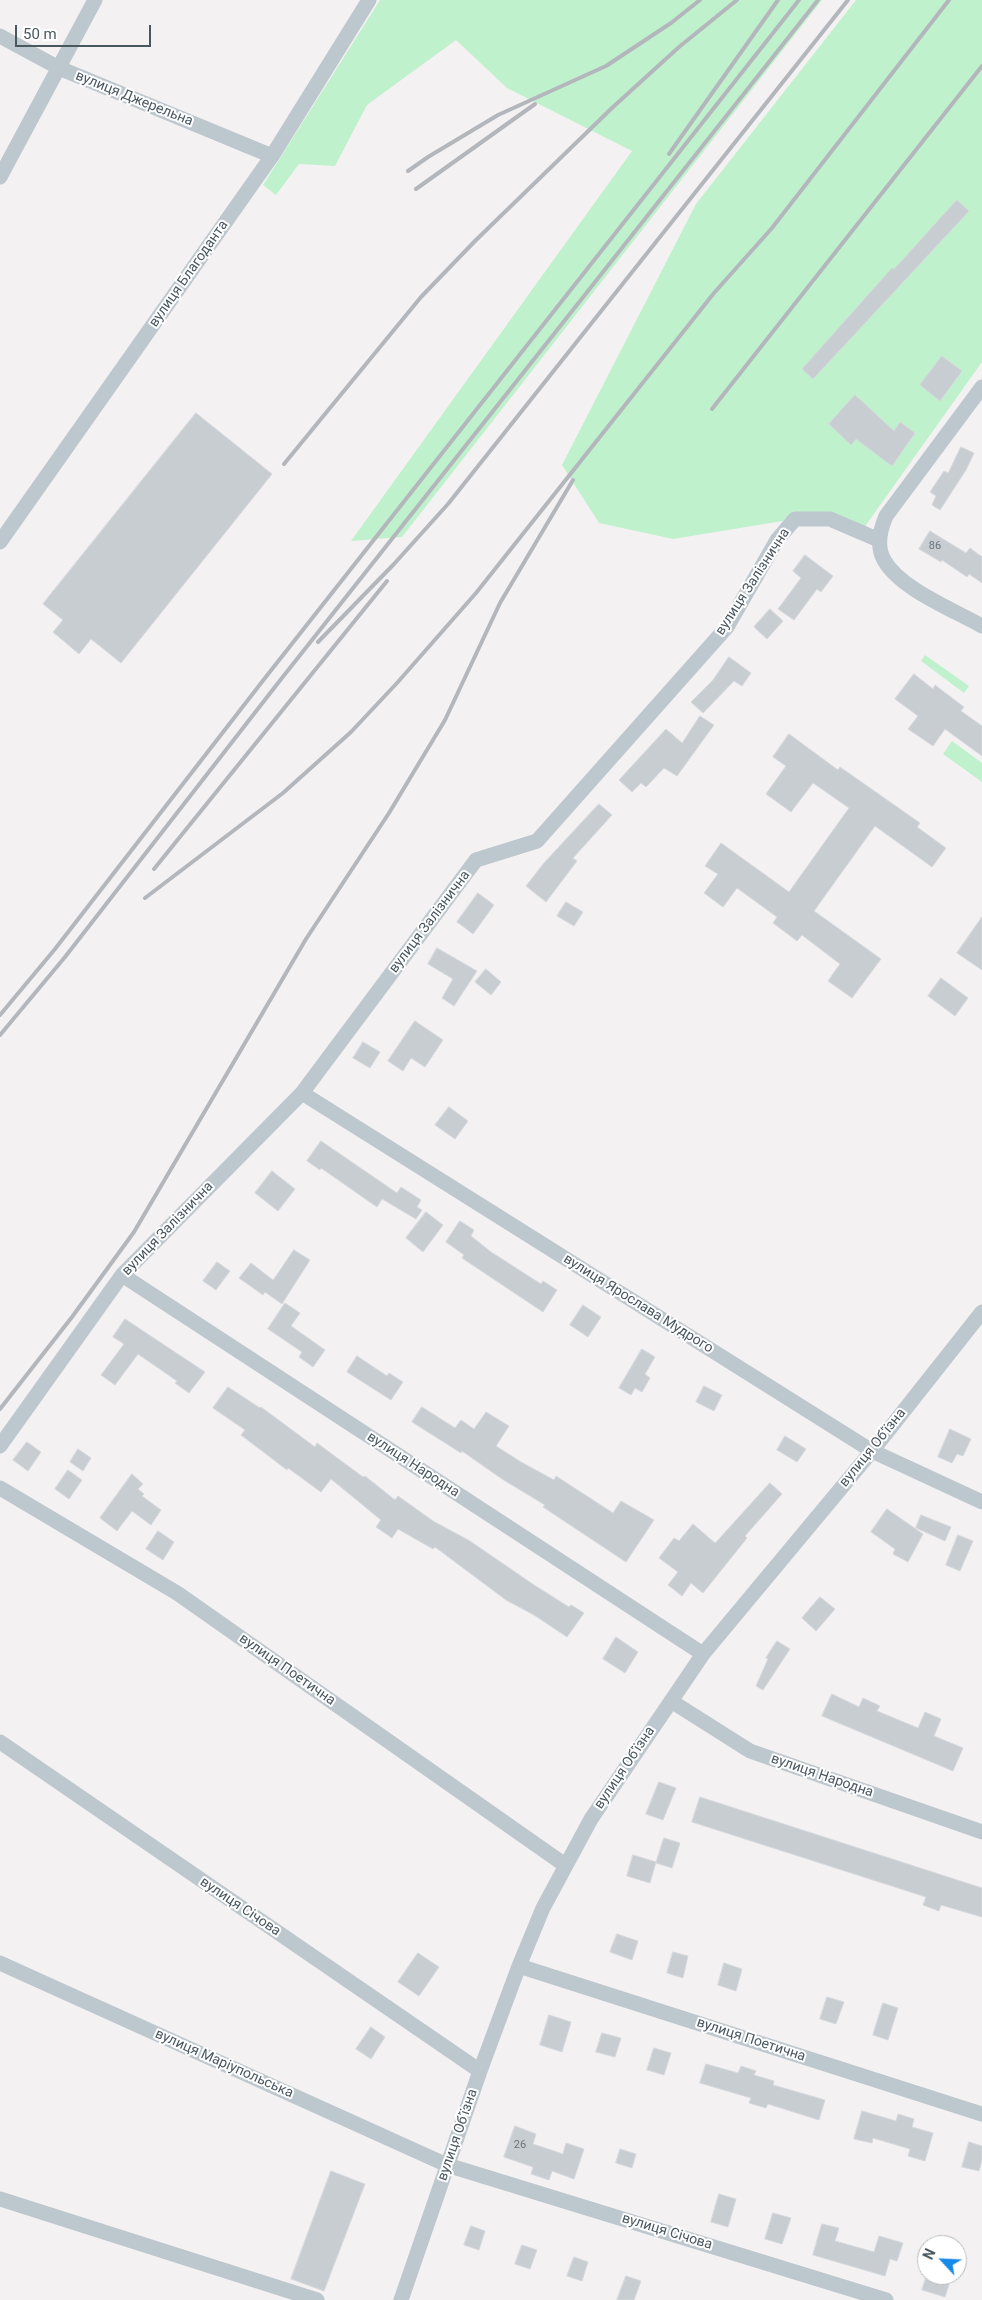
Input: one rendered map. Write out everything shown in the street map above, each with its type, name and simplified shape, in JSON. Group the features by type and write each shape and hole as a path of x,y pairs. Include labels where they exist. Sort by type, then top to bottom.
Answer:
{"street":[{"path":"0,177 95,0"},
{"name":"вулиця Благоданта","path":"0,542 272,156 369,0"},
{"name":"вулиця Джерельна","path":"0,36 59,68 272,156"},
{"path":"982,387 886,516 879,540 884,560 898,576 982,626"},
{"name":"вулиця Залізнична","path":"0,1446 122,1275 302,1093 476,860 537,841 727,627 778,540 795,519 830,520 879,540"},
{"name":"вулиця Ярослава Мудрого","path":"302,1093 872,1450 982,1502"},
{"name":"вулиця Народна","path":"122,1275 703,1654"},
{"name":"вулиця Об'їзна","path":"401,2300 480,2071 519,1966 543,1908 591,1819 703,1654 872,1450 982,1312"},
{"name":"вулиця Поетична","path":"0,1488 177,1593 566,1865"},
{"name":"вулиця Народна","path":"671,1701 750,1751 982,1832"},
{"name":"вулиця Січова","path":"0,1742 480,2071"},
{"name":"вулиця Маріупольська","path":"0,1963 448,2165"},
{"name":"вулиця Поетична","path":"519,1966 982,2114"},
{"name":"вулиця Січова","path":"448,2165 886,2300"},
{"path":"0,2199 317,2300"}],"green space":[{"path":"380,0 822,0 402,537 351,541 632,151 507,88 456,40 367,105 335,166 299,164 276,195 263,185"},
{"path":"856,0 982,0 982,362 861,532 795,519 673,539 599,523 562,465 696,204"},
{"path":"925,655 969,686 964,693 921,661"},
{"path":"952,741 982,763 982,782 943,754"}],"building":[{"path":"957,200 969,211 813,379 802,369 892,268 894,269"},
{"path":"942,356 962,371 940,401 920,385"},
{"path":"855,395 894,431 900,422 915,433 892,466 856,439 851,445 829,424"},
{"path":"196,413 272,474 121,663 91,639 79,654 53,632 63,620 43,604"},
{"path":"961,447 974,453 966,470 940,510 932,505 936,496 930,492 944,471 948,473"},
{"path":"930,531 966,553 970,548 982,557 982,583 969,574 967,577 942,560 941,562 919,549"},
{"path":"805,555 833,576 821,592 817,589 794,620 778,609 801,578 793,571"},
{"path":"770,609 783,621 767,639 754,627"},
{"path":"729,657 751,673 742,686 734,681 703,713 691,702 713,680"},
{"path":"914,674 933,689 935,685 964,707 961,711 982,726 982,756 945,729 933,746 908,729 918,716 895,699"},
{"path":"700,716 714,725 677,776 664,768 646,787 641,783 632,792 619,780 666,729 682,743"},
{"path":"789,734 838,770 840,767 920,823 917,827 946,848 932,867 875,826 814,911 881,959 852,998 828,981 840,964 802,935 797,941 773,923 777,917 737,888 723,907 704,893 718,874 705,866 721,843 789,892 849,808 813,783 791,812 766,794 786,766 773,757"},
{"path":"599,804 612,815 573,858 577,861 546,902 526,886 544,863"},
{"path":"478,893 494,905 473,934 457,922"},
{"path":"566,902 583,912 574,926 557,916"},
{"path":"982,917 982,970 957,953"},
{"path":"437,948 477,971 454,1006 442,998 453,979 428,964"},
{"path":"486,969 501,982 491,995 475,982"},
{"path":"941,978 968,998 955,1016 928,996"},
{"path":"415,1021 443,1040 425,1067 411,1058 403,1071 388,1061"},
{"path":"363,1042 380,1052 370,1068 353,1058"},
{"path":"449,1107 468,1121 455,1139 435,1125"},
{"path":"321,1141 397,1193 401,1187 421,1200 417,1207 422,1210 416,1219 382,1199 377,1207 321,1168 320,1170 307,1161"},
{"path":"272,1171 295,1189 278,1211 255,1193"},
{"path":"426,1212 443,1225 423,1252 406,1238"},
{"path":"460,1221 474,1230 471,1236 491,1252 541,1284 543,1281 557,1290 543,1312 462,1258 464,1255 446,1242"},
{"path":"294,1250 310,1260 282,1304 265,1292 263,1295 239,1278 251,1263 273,1280"},
{"path":"217,1262 230,1271 216,1290 203,1281"},
{"path":"285,1303 300,1313 291,1326 325,1350 313,1367 299,1357 302,1352 268,1329"},
{"path":"583,1305 601,1317 588,1337 570,1325"},
{"path":"125,1319 205,1372 189,1393 175,1383 177,1381 138,1354 115,1385 101,1375 124,1344 113,1337"},
{"path":"642,1349 655,1357 645,1374 650,1378 642,1392 635,1388 631,1395 619,1388"},
{"path":"357,1356 387,1376 389,1373 403,1382 391,1400 347,1372"},
{"path":"704,1386 722,1395 714,1411 696,1402"},
{"path":"228,1387 261,1407 315,1447 317,1443 363,1477 365,1476 395,1500 398,1496 433,1521 470,1541 534,1585 569,1607 571,1605 584,1613 567,1637 534,1615 506,1600 435,1547 433,1549 398,1529 392,1538 376,1527 381,1520 331,1479 321,1492 288,1468 287,1470 241,1435 245,1430 213,1408"},
{"path":"422,1407 455,1428 461,1420 474,1429 486,1412 509,1426 496,1446 554,1480 556,1476 613,1513 621,1501 654,1520 626,1562 543,1507 545,1505 502,1479 462,1451 461,1453 412,1422"},
{"path":"950,1429 971,1439 963,1456 957,1454 952,1463 938,1457"},
{"path":"785,1436 806,1449 797,1462 777,1450"},
{"path":"27,1442 41,1452 28,1471 13,1460"},
{"path":"78,1449 91,1458 83,1471 70,1462"},
{"path":"68,1470 82,1480 69,1499 55,1489"},
{"path":"132,1474 143,1484 138,1489 144,1494 142,1496 161,1510 151,1525 132,1511 117,1531 100,1518"},
{"path":"770,1483 782,1494 745,1536 747,1538 703,1593 691,1583 682,1596 668,1585 678,1572 659,1558 674,1538 679,1541 693,1524 715,1543"},
{"path":"887,1509 923,1534 908,1562 893,1554 895,1549 871,1532"},
{"path":"921,1515 951,1527 945,1541 916,1528"},
{"path":"158,1531 174,1542 163,1560 146,1549"},
{"path":"958,1535 973,1541 960,1571 946,1565"},
{"path":"820,1597 835,1609 816,1631 802,1618"},
{"path":"616,1637 638,1652 625,1673 603,1659"},
{"path":"777,1641 790,1649 763,1690 756,1686 768,1659 766,1658"},
{"path":"832,1694 859,1707 863,1698 880,1706 877,1711 918,1728 925,1712 941,1719 934,1736 963,1748 953,1771 822,1716"},
{"path":"659,1782 676,1788 663,1820 646,1814"},
{"path":"700,1797 982,1888 982,1917 941,1905 939,1911 923,1905 926,1897 692,1822"},
{"path":"664,1838 680,1843 672,1868 656,1863"},
{"path":"633,1855 656,1862 650,1883 627,1876"},
{"path":"617,1934 638,1941 632,1960 610,1952"},
{"path":"673,1952 688,1956 683,1978 667,1973"},
{"path":"418,1953 439,1967 419,1996 398,1982"},
{"path":"724,1963 742,1969 736,1991 718,1985"},
{"path":"827,1997 844,2002 836,2024 820,2019"},
{"path":"883,2003 898,2008 888,2040 873,2035"},
{"path":"549,2015 571,2022 562,2052 540,2045"},
{"path":"371,2027 385,2037 371,2059 356,2049"},
{"path":"602,2033 621,2038 615,2057 596,2052"},
{"path":"654,2048 671,2053 664,2075 647,2070"},
{"path":"706,2064 738,2073 741,2066 756,2071 754,2075 774,2081 773,2085 825,2100 819,2120 768,2104 766,2108 749,2103 751,2098 700,2083"},
{"path":"862,2111 896,2121 898,2114 914,2119 912,2127 933,2133 925,2161 908,2156 910,2149 873,2138 872,2143 854,2139"},
{"path":"515,2126 536,2134 533,2144 563,2154 566,2143 584,2149 574,2179 552,2171 549,2180 531,2174 533,2167 504,2157"},
{"path":"969,2142 982,2146 982,2160 979,2171 962,2167"},
{"path":"620,2149 636,2154 632,2168 616,2163"},
{"path":"331,2171 365,2184 324,2291 291,2279"},
{"path":"719,2194 736,2199 728,2227 711,2222"},
{"path":"773,2213 791,2218 782,2244 765,2239"},
{"path":"822,2224 839,2228 835,2241 874,2252 879,2236 903,2243 897,2261 890,2259 885,2276 813,2255"},
{"path":"471,2226 485,2231 479,2250 464,2245"},
{"path":"522,2245 537,2250 530,2269 515,2264"},
{"path":"574,2257 588,2262 582,2281 567,2276"},
{"path":"626,2276 641,2281 634,2300 617,2300"},
{"path":"924,2285 949,2285 945,2297 922,2290"}],"railway":[{"path":"408,171 498,115 606,66 671,23 700,0"},
{"path":"284,464 421,297 475,241 613,107 679,47 737,0"},
{"path":"669,154 778,0"},
{"path":"0,1015 55,949 265,678 799,0"},
{"path":"0,1035 65,957 278,683 818,0"},
{"path":"318,642 394,564 448,504 848,0"},
{"path":"145,898 283,793 351,732 397,683 476,593 714,293 772,228 949,0"},
{"path":"712,409 982,66"},
{"path":"416,189 535,104"},
{"path":"0,1409 72,1317 134,1232 306,939 389,813 445,720 500,603 573,480"},
{"path":"154,869 387,581"}]}
